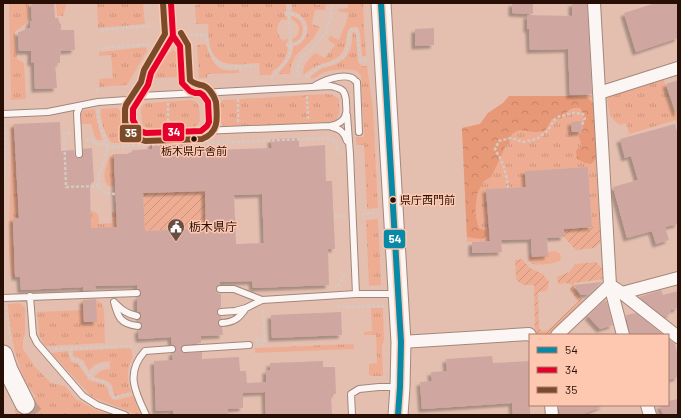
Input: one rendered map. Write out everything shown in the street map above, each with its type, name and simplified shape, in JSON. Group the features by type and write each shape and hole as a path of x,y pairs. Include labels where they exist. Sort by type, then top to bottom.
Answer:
{"main road":[{"path":"381,3 393,300 401,342 398,415"},
{"path":"8,351 8,370 25,404"}],"street":[{"path":"594,3 610,285 624,334"},
{"path":"599,92 678,68"},
{"path":"622,293 678,278"},
{"path":"610,285 678,337"},
{"path":"558,334 610,285"},
{"path":"401,342 529,335"}],"lane":[{"path":"171,3 173,36 151,73 148,85 133,109 133,120 139,130 146,133 334,126 340,123 346,113"},
{"path":"173,36 180,46 182,83 185,87 204,95 208,102 209,122 201,131"},
{"path":"309,88 327,79 350,78 357,82 359,132"},
{"path":"4,114 48,112 98,102 127,100 140,96 331,86 343,91 345,97 350,148 356,294"},
{"path":"79,154 77,113 80,106"},
{"path":"330,126 342,130 346,135 350,148"},
{"path":"220,289 234,289 262,300"},
{"path":"4,298 137,292"},
{"path":"113,293 117,314 120,319 131,325 138,326"},
{"path":"221,312 235,311 246,308 262,300 356,294 393,300"},
{"path":"30,296 32,335 42,350 83,396 97,405 125,415"},
{"path":"114,302 121,310 128,314 137,316"},
{"path":"222,323 230,323 238,318 246,308"},
{"path":"185,348 249,345"},
{"path":"146,415 134,385 133,374 136,363 145,351 172,349"},
{"path":"352,415 351,394 359,389 400,387"}],"path":[{"path":"272,78 287,60 289,54 287,14 289,3"},
{"path":"300,76 297,74 298,66 302,58 326,32 330,20 332,3"},
{"path":"287,14 295,14 301,18 305,27 303,38 296,44 289,45"},
{"path":"101,30 151,26"},
{"path":"308,127 309,88 306,77 315,70 338,60 344,55 347,50 351,30 357,31 360,59 363,61 371,60"},
{"path":"190,35 207,35 210,53 217,63 222,66 229,68 256,66"},
{"path":"102,48 152,44"},
{"path":"97,88 99,122 107,146 107,152 99,174 100,186 105,193 115,194"},
{"path":"237,91 239,142"},
{"path":"167,95 169,128"},
{"path":"508,188 508,179 495,149 499,141 511,138 522,142 537,139 548,130 560,116 574,113 582,114 585,118 582,125"},
{"path":"3,190 5,155 4,114"},
{"path":"69,140 69,133 64,133 66,187 100,186"},
{"path":"91,138 85,138 84,140 95,140 95,144 107,146 325,138 335,141 340,160"},
{"path":"169,144 169,149"},
{"path":"342,216 342,223"},
{"path":"3,256 4,298 8,351"},
{"path":"338,287 344,276 344,268"},
{"path":"262,300 265,342"},
{"path":"331,306 349,307 393,300"},
{"path":"42,350 129,346 145,351"},
{"path":"72,348 70,353 73,359 82,363 85,371 93,380 104,381 110,387 110,392 113,397 136,392"},
{"path":"89,376 97,368 107,365"}],"green space":[{"path":"9,3 29,3 29,18 24,25 15,32 17,59 24,63 26,99 11,100"},
{"path":"56,3 67,3 63,16 57,16"},
{"path":"97,3 143,3 145,24 98,28"},
{"path":"203,3 286,3 286,11 284,12 285,16 287,16 287,20 282,19 277,27 279,36 283,41 288,39 286,43 286,47 288,47 285,59 272,72 271,75 260,75 259,63 228,64 216,58 209,43 208,24 196,24 195,5"},
{"path":"292,3 316,3 316,5 326,4 325,10 315,10 312,24 320,27 313,39 296,55 291,66 290,74 278,74 292,55 293,47 300,44 307,34 308,29 299,14 292,11"},
{"path":"348,3 363,3 366,56 362,56 358,27 352,27 348,30 345,47 337,58 316,66 303,74 305,65 315,53 325,58 335,45 328,40 330,36 339,40 347,20 348,13 338,11 338,9 348,8"},
{"path":"291,16 297,18 303,27 300,38 293,43 292,39 298,34 299,27 296,22 291,19"},
{"path":"353,32 356,35 358,62 362,66 367,66 373,110 378,208 367,209 364,145 356,145 356,137 364,137 361,76 354,70 341,70 325,72 311,79 311,76 322,68 334,65 345,58 351,48"},
{"path":"206,44 210,56 215,64 221,69 225,70 239,70 239,73 208,74 207,78 199,78 197,45"},
{"path":"146,47 147,51 127,85 99,87 99,79 113,78 111,55 99,56 99,52"},
{"path":"173,50 177,53 178,77 155,78 157,71 167,55"},
{"path":"663,77 672,108 678,107 678,125 676,120 629,134 626,123 619,125 610,116 607,99 614,91"},
{"path":"327,94 333,95 339,99 338,116 335,121 229,127 224,126 219,121 219,104 223,100"},
{"path":"592,95 600,226 592,227 588,167 526,171 526,187 487,189 490,241 467,242 462,128 480,124 488,113 503,103 509,96"},
{"path":"509,96 586,97 593,103 596,159 591,164 577,159 576,151 582,144 579,136 584,126 583,115 580,108 571,109 561,119 552,119 545,131 535,132 519,130 512,134 509,143 505,147 491,177 484,181 477,194 475,215 479,228 486,231 487,236 481,239 467,237 462,128 480,124 488,113 503,103"},
{"path":"195,101 199,106 200,121 193,128 149,129 142,123 141,108 146,103"},
{"path":"117,108 122,114 124,136 122,143 112,143 103,127 101,109"},
{"path":"95,109 102,140 97,140 91,124 81,124 80,115 84,110"},
{"path":"14,124 17,194 63,192 63,201 18,203 19,218 13,218 15,277 13,277 11,275 9,252 11,128"},
{"path":"114,154 114,186 109,186 106,183 105,173 108,161"},
{"path":"205,191 206,228 145,231 143,193"},
{"path":"90,210 98,214 98,224 112,223 112,212 116,211 117,229 91,228"},
{"path":"378,219 381,285 369,286 366,220"},
{"path":"600,226 601,242 594,248 576,250 564,237 564,229"},
{"path":"556,251 560,254 561,260 550,264 540,265 532,264 529,261 529,256 532,253"},
{"path":"522,259 530,268 543,274 549,282 547,291 538,292 539,328 542,331 548,330 578,302 570,290 572,285 566,283 558,284 557,277 569,272 576,264 596,262 603,269 604,279 574,283 574,288 584,302 549,334 538,334 535,332 534,285 523,285 516,280 515,260"},
{"path":"96,300 101,303 104,309 105,343 45,346 39,335 37,312 81,310 81,301"},
{"path":"20,303 25,308 25,334 23,349 35,367 51,383 65,386 76,399 96,410 111,415 16,415 14,410 36,397 20,369 11,332 8,304"},
{"path":"371,308 383,308 383,376 369,375 369,364 377,363 376,335 364,335 364,332 372,331"},
{"path":"354,344 354,349 255,353 255,348"},
{"path":"131,349 132,352 128,374 128,382 131,392 117,396 115,396 112,386 108,382 94,377 101,371 110,369 110,361 98,363 89,371 83,360 73,356 73,351"},
{"path":"68,351 70,360 78,364 89,380 105,385 112,399 116,400 133,396 140,415 92,397 51,353"}],"building":[{"path":"31,3 54,3 55,18 58,18 61,24 61,30 74,30 75,50 61,51 60,63 55,63 57,88 35,89 34,62 31,63 31,51 19,51 18,32 25,32 25,28 30,28 30,21 32,21"},
{"path":"512,3 533,3 533,14 512,13"},
{"path":"572,3 587,3 592,94 570,95 568,49 530,50 527,15 572,16"},
{"path":"656,3 678,3 678,38 636,52 624,13"},
{"path":"434,28 434,45 415,46 415,29"},
{"path":"678,80 678,113 676,113 666,84"},
{"path":"582,121 582,132 572,132 571,122"},
{"path":"60,122 61,151 74,150 75,156 80,158 83,156 83,149 92,148 94,182 90,183 91,228 117,227 114,154 132,154 132,150 152,149 152,137 190,136 190,148 212,147 212,150 272,148 271,139 299,138 299,147 325,145 326,181 332,181 335,249 328,249 329,285 253,288 252,281 220,282 220,284 216,286 217,293 221,294 221,307 217,312 222,319 219,320 218,323 219,326 222,327 223,335 201,336 201,343 184,345 181,349 182,352 185,353 202,352 202,359 239,357 240,371 246,371 247,383 266,382 266,370 270,370 270,363 323,361 323,367 335,367 336,394 331,394 332,415 266,415 265,392 243,393 243,408 228,409 228,415 173,415 173,410 156,411 154,361 173,360 172,353 176,351 176,348 172,345 171,337 139,339 138,330 141,329 142,326 138,321 141,315 140,312 137,311 137,298 141,295 141,292 137,289 137,285 95,286 96,290 83,291 83,287 21,290 20,277 15,277 13,218 19,218 14,124","holes":["205,191 206,228 145,231 143,193","262,194 264,243 236,244 234,195"]},
{"path":"675,124 678,135 678,224 665,227 669,240 656,244 652,231 627,238 613,187 638,180 631,156 625,158 620,139"},
{"path":"588,167 592,227 564,229 564,237 547,238 548,256 532,257 531,239 501,240 502,252 472,253 472,242 490,241 486,189 526,187 525,171"},
{"path":"602,282 589,294 581,295 574,285"},
{"path":"661,290 663,295 678,291 678,308 670,310 671,313 664,317 639,297"},
{"path":"96,299 97,322 84,322 83,300"},
{"path":"605,300 607,302 613,325 600,329 588,316"},
{"path":"341,312 342,335 272,338 271,315"},
{"path":"636,313 662,334 630,334 626,315"},
{"path":"669,340 675,344 678,357 678,377 669,380"},
{"path":"492,356 493,363 529,361 530,415 513,415 512,403 422,409 420,382 432,381 431,372 447,371 446,359"},
{"path":"678,399 678,415 663,415 660,406 669,406 669,401"},
{"path":"559,406 603,406 581,415 560,415"}],"tunnel":[{"path":"25,404 34,415"}],"transit line":[{"name":"35","path":"163,3 165,34 144,70 141,82 125,109 125,122 133,137 145,141 202,139 208,136 215,128 217,118 215,99 206,87 195,84 190,80 188,45 181,33"},
{"name":"34","path":"171,3 173,36"},
{"name":"54","path":"381,3 401,342 398,415"},
{"name":"34","path":"173,36 180,46 182,83 190,91 203,95 208,102 209,122 201,131 146,133 139,131 133,120 133,109 148,85 151,73 173,36"}],"place":[{"name":"栃木県庁舎前","path":"194,139"},
{"name":"県庁西門前","path":"393,200"},
{"name":"栃木県庁","path":"176,242"}]}
